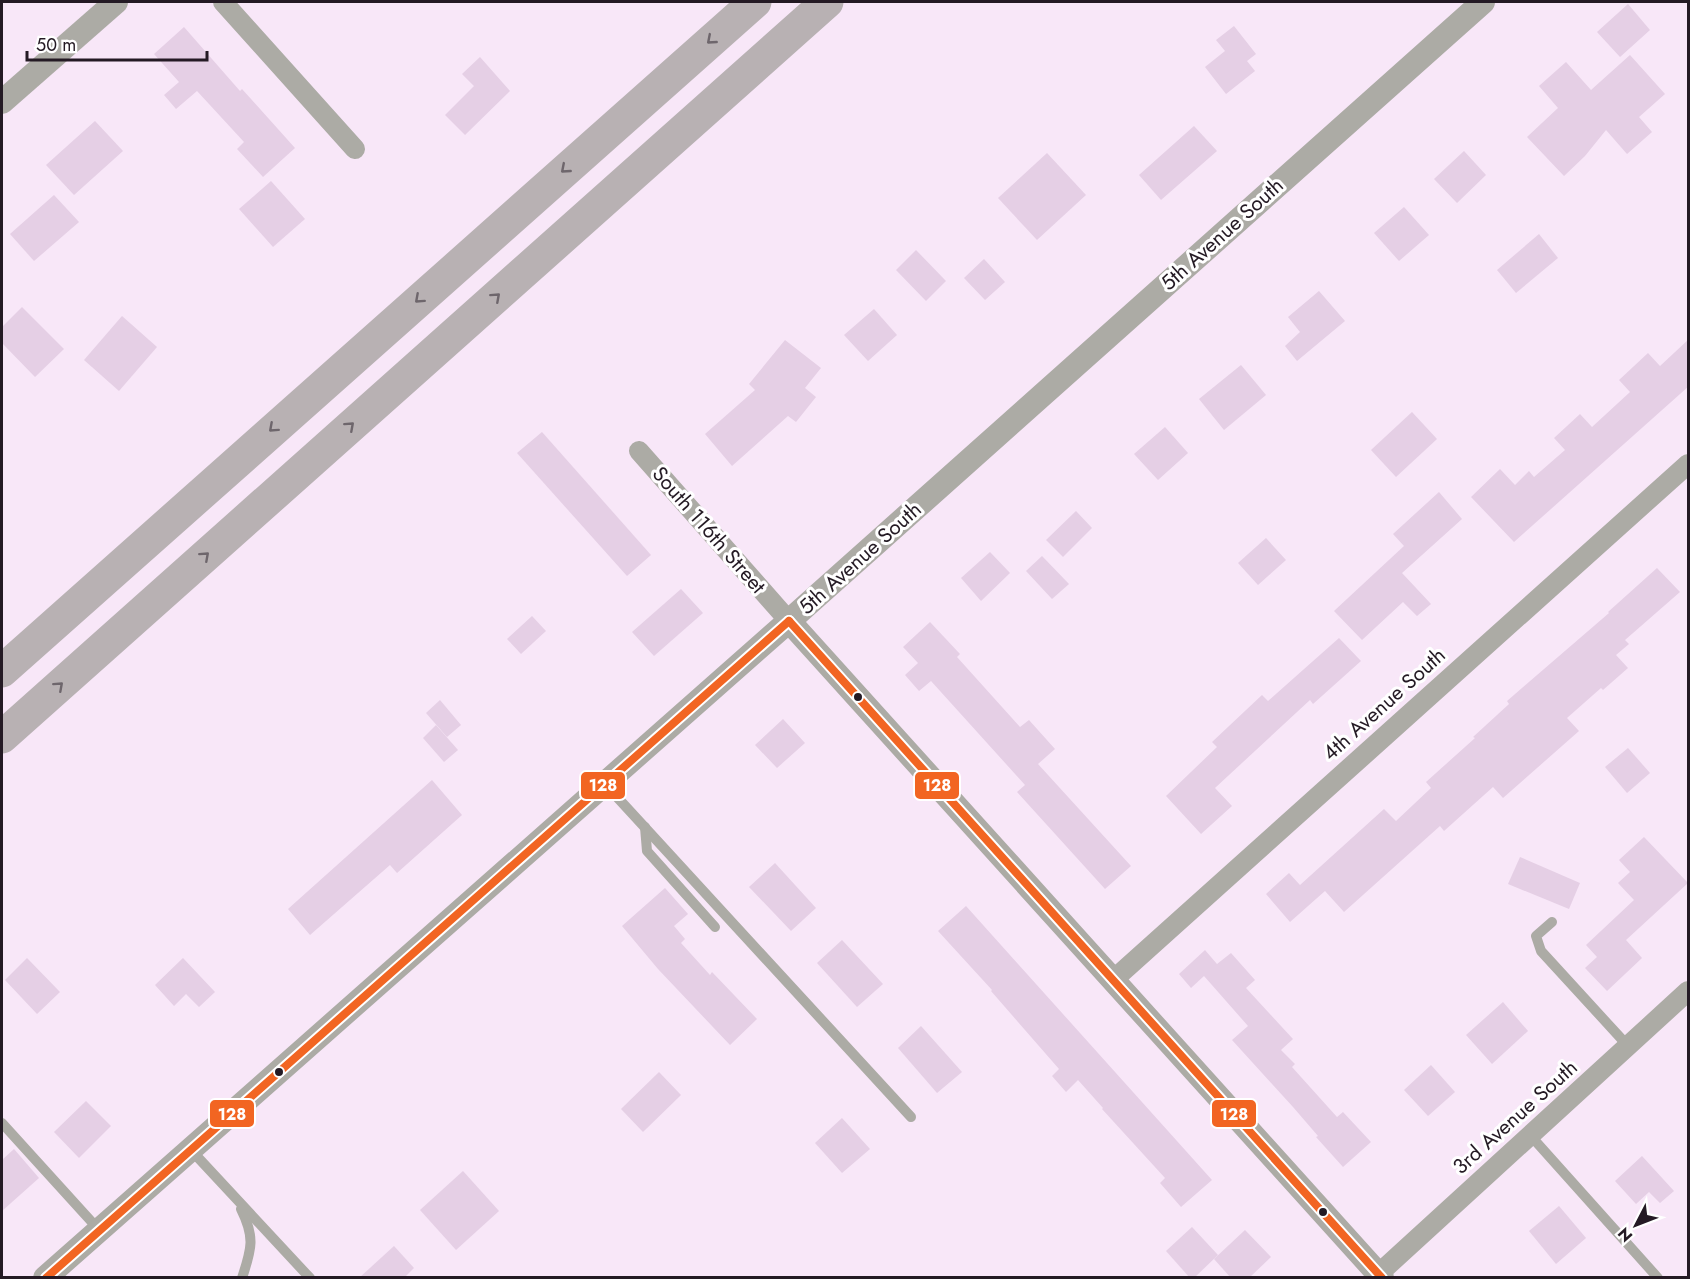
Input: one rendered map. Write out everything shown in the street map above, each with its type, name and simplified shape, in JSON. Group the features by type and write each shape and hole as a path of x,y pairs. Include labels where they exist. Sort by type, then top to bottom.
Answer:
{"highway":[{"path":"2,671 755,2"},
{"path":"2,737 827,2"}],"street":[{"path":"2,102 116,2"},
{"path":"223,2 355,149"},
{"name":"5th Avenue South","path":"57,1273 100,1231 1483,2"},
{"name":"South 116th Street","path":"639,451 1378,1276"},
{"name":"4th Avenue South","path":"1112,981 1689,464"},
{"name":"3rd Avenue South","path":"1378,1276 1689,991"}],"lane":[{"path":"605,784 911,1117"},
{"path":"645,827 647,851 715,927"},
{"path":"1552,922 1536,936 1541,951 1628,1046"},
{"path":"2,1123 100,1231"},
{"path":"1530,1135 1658,1278"},
{"path":"191,1150 310,1278"},
{"path":"235,1198 249,1225 251,1238 249,1259 242,1278"}],"building":[{"path":"1628,4 1650,30 1620,57 1597,32"},
{"path":"1234,26 1256,54 1247,61 1255,71 1226,94 1205,67 1225,51 1216,40"},
{"path":"184,27 240,91 242,89 295,148 263,177 237,149 244,142 197,91 176,109 164,95 179,82 154,54"},
{"path":"1630,55 1665,94 1639,117 1652,132 1627,154 1606,130 1585,156 1564,176 1527,137 1558,108 1539,86 1566,62 1591,90"},
{"path":"480,57 510,91 465,135 445,115 474,86 462,74"},
{"path":"95,121 123,151 74,195 46,165"},
{"path":"1194,126 1217,151 1161,200 1139,175"},
{"path":"1464,151 1486,175 1457,203 1434,179"},
{"path":"1047,153 1086,195 1037,240 998,198"},
{"path":"271,181 305,219 273,247 239,209"},
{"path":"54,195 79,222 34,261 10,234"},
{"path":"1404,207 1429,235 1399,261 1374,233"},
{"path":"1539,234 1558,258 1516,293 1497,270"},
{"path":"916,250 946,281 926,301 896,270"},
{"path":"984,259 1005,282 985,300 964,278"},
{"path":"1319,291 1345,321 1297,361 1285,346 1300,332 1288,317"},
{"path":"22,307 64,349 35,377 2,343 2,327"},
{"path":"874,309 897,335 868,361 844,335"},
{"path":"122,316 157,347 119,391 84,360"},
{"path":"1689,339 1689,386 1514,542 1471,497 1500,469 1515,485 1529,471 1534,477 1565,450 1554,438 1580,414 1592,427 1630,392 1619,380 1648,353 1660,366"},
{"path":"785,340 821,368 805,388 816,397 796,422 788,416 732,466 705,434 755,390 749,384"},
{"path":"1241,365 1266,395 1224,430 1199,399"},
{"path":"1412,412 1437,439 1396,477 1371,450"},
{"path":"1165,427 1188,453 1158,480 1134,454"},
{"path":"542,432 651,555 627,576 517,453"},
{"path":"1439,492 1462,519 1402,573 1431,604 1417,616 1403,602 1362,640 1334,611 1404,546 1393,534"},
{"path":"1076,511 1092,528 1063,557 1046,540"},
{"path":"1266,538 1286,560 1258,585 1238,563"},
{"path":"990,552 1010,573 981,601 961,578"},
{"path":"1042,556 1069,584 1052,599 1026,571"},
{"path":"1657,568 1680,592 1625,640 1629,644 1616,655 1628,668 1567,718 1579,731 1503,798 1493,787 1444,831 1440,826 1344,912 1325,891 1290,922 1266,894 1289,873 1300,885 1384,809 1396,821 1431,788 1426,782 1509,704 1507,701 1609,613"},
{"path":"681,589 703,613 654,656 632,632"},
{"path":"532,616 546,631 521,654 507,639"},
{"path":"930,622 960,654 957,657 1020,727 1029,720 1055,749 1038,764 1131,866 1105,889 1017,792 1025,785 931,681 919,691 905,675 918,663 903,647"},
{"path":"1339,638 1361,661 1313,704 1310,700 1215,788 1232,806 1201,834 1166,796 1217,747 1212,742 1262,695 1268,701"},
{"path":"440,700 461,725 447,737 426,713"},
{"path":"783,719 805,743 777,768 755,745"},
{"path":"436,725 458,750 444,762 423,738"},
{"path":"1628,748 1650,773 1627,793 1605,767"},
{"path":"432,780 462,815 397,873 390,865 310,935 288,909"},
{"path":"1644,837 1688,883 1626,940 1642,958 1607,991 1585,968 1597,957 1586,945 1634,900 1618,883 1630,872 1619,860"},
{"path":"1520,857 1580,883 1569,909 1508,884"},
{"path":"775,863 816,908 791,931 749,887"},
{"path":"665,888 688,914 674,926 685,939 681,943 710,975 712,972 757,1019 730,1045 658,969 622,926"},
{"path":"966,906 1212,1180 1181,1207 1160,1183 1165,1178 1078,1080 1066,1092 1052,1076 1059,1069 938,931"},
{"path":"842,940 883,984 857,1007 817,963"},
{"path":"1205,950 1217,964 1231,953 1255,980 1246,988 1293,1039 1281,1050 1295,1064 1292,1067 1337,1117 1343,1112 1371,1142 1343,1167 1293,1107 1232,1040 1248,1026 1204,976 1191,988 1179,974"},
{"path":"27,958 60,992 37,1014 5,980"},
{"path":"183,958 215,992 199,1007 186,994 174,1006 155,985"},
{"path":"1503,1002 1528,1031 1492,1064 1466,1035"},
{"path":"921,1026 962,1072 937,1093 898,1048"},
{"path":"1431,1065 1455,1092 1428,1116 1404,1090"},
{"path":"659,1072 681,1095 643,1132 621,1109"},
{"path":"86,1101 111,1126 79,1158 54,1132"},
{"path":"842,1118 870,1149 842,1173 815,1143"},
{"path":"14,1149 39,1178 2,1211 2,1160"},
{"path":"1642,1156 1674,1191 1660,1203 1649,1192 1636,1204 1615,1181"},
{"path":"463,1171 499,1211 456,1250 420,1210"},
{"path":"1559,1206 1586,1238 1556,1264 1529,1231"},
{"path":"1192,1227 1218,1255 1194,1278 1190,1278 1166,1251"},
{"path":"1245,1230 1271,1257 1249,1278 1231,1278 1214,1259"},
{"path":"394,1246 414,1268 404,1278 359,1278"}],"transit line":[{"name":"128","path":"789,621 1382,1278"},
{"name":"128","path":"46,1278 789,621"}]}
